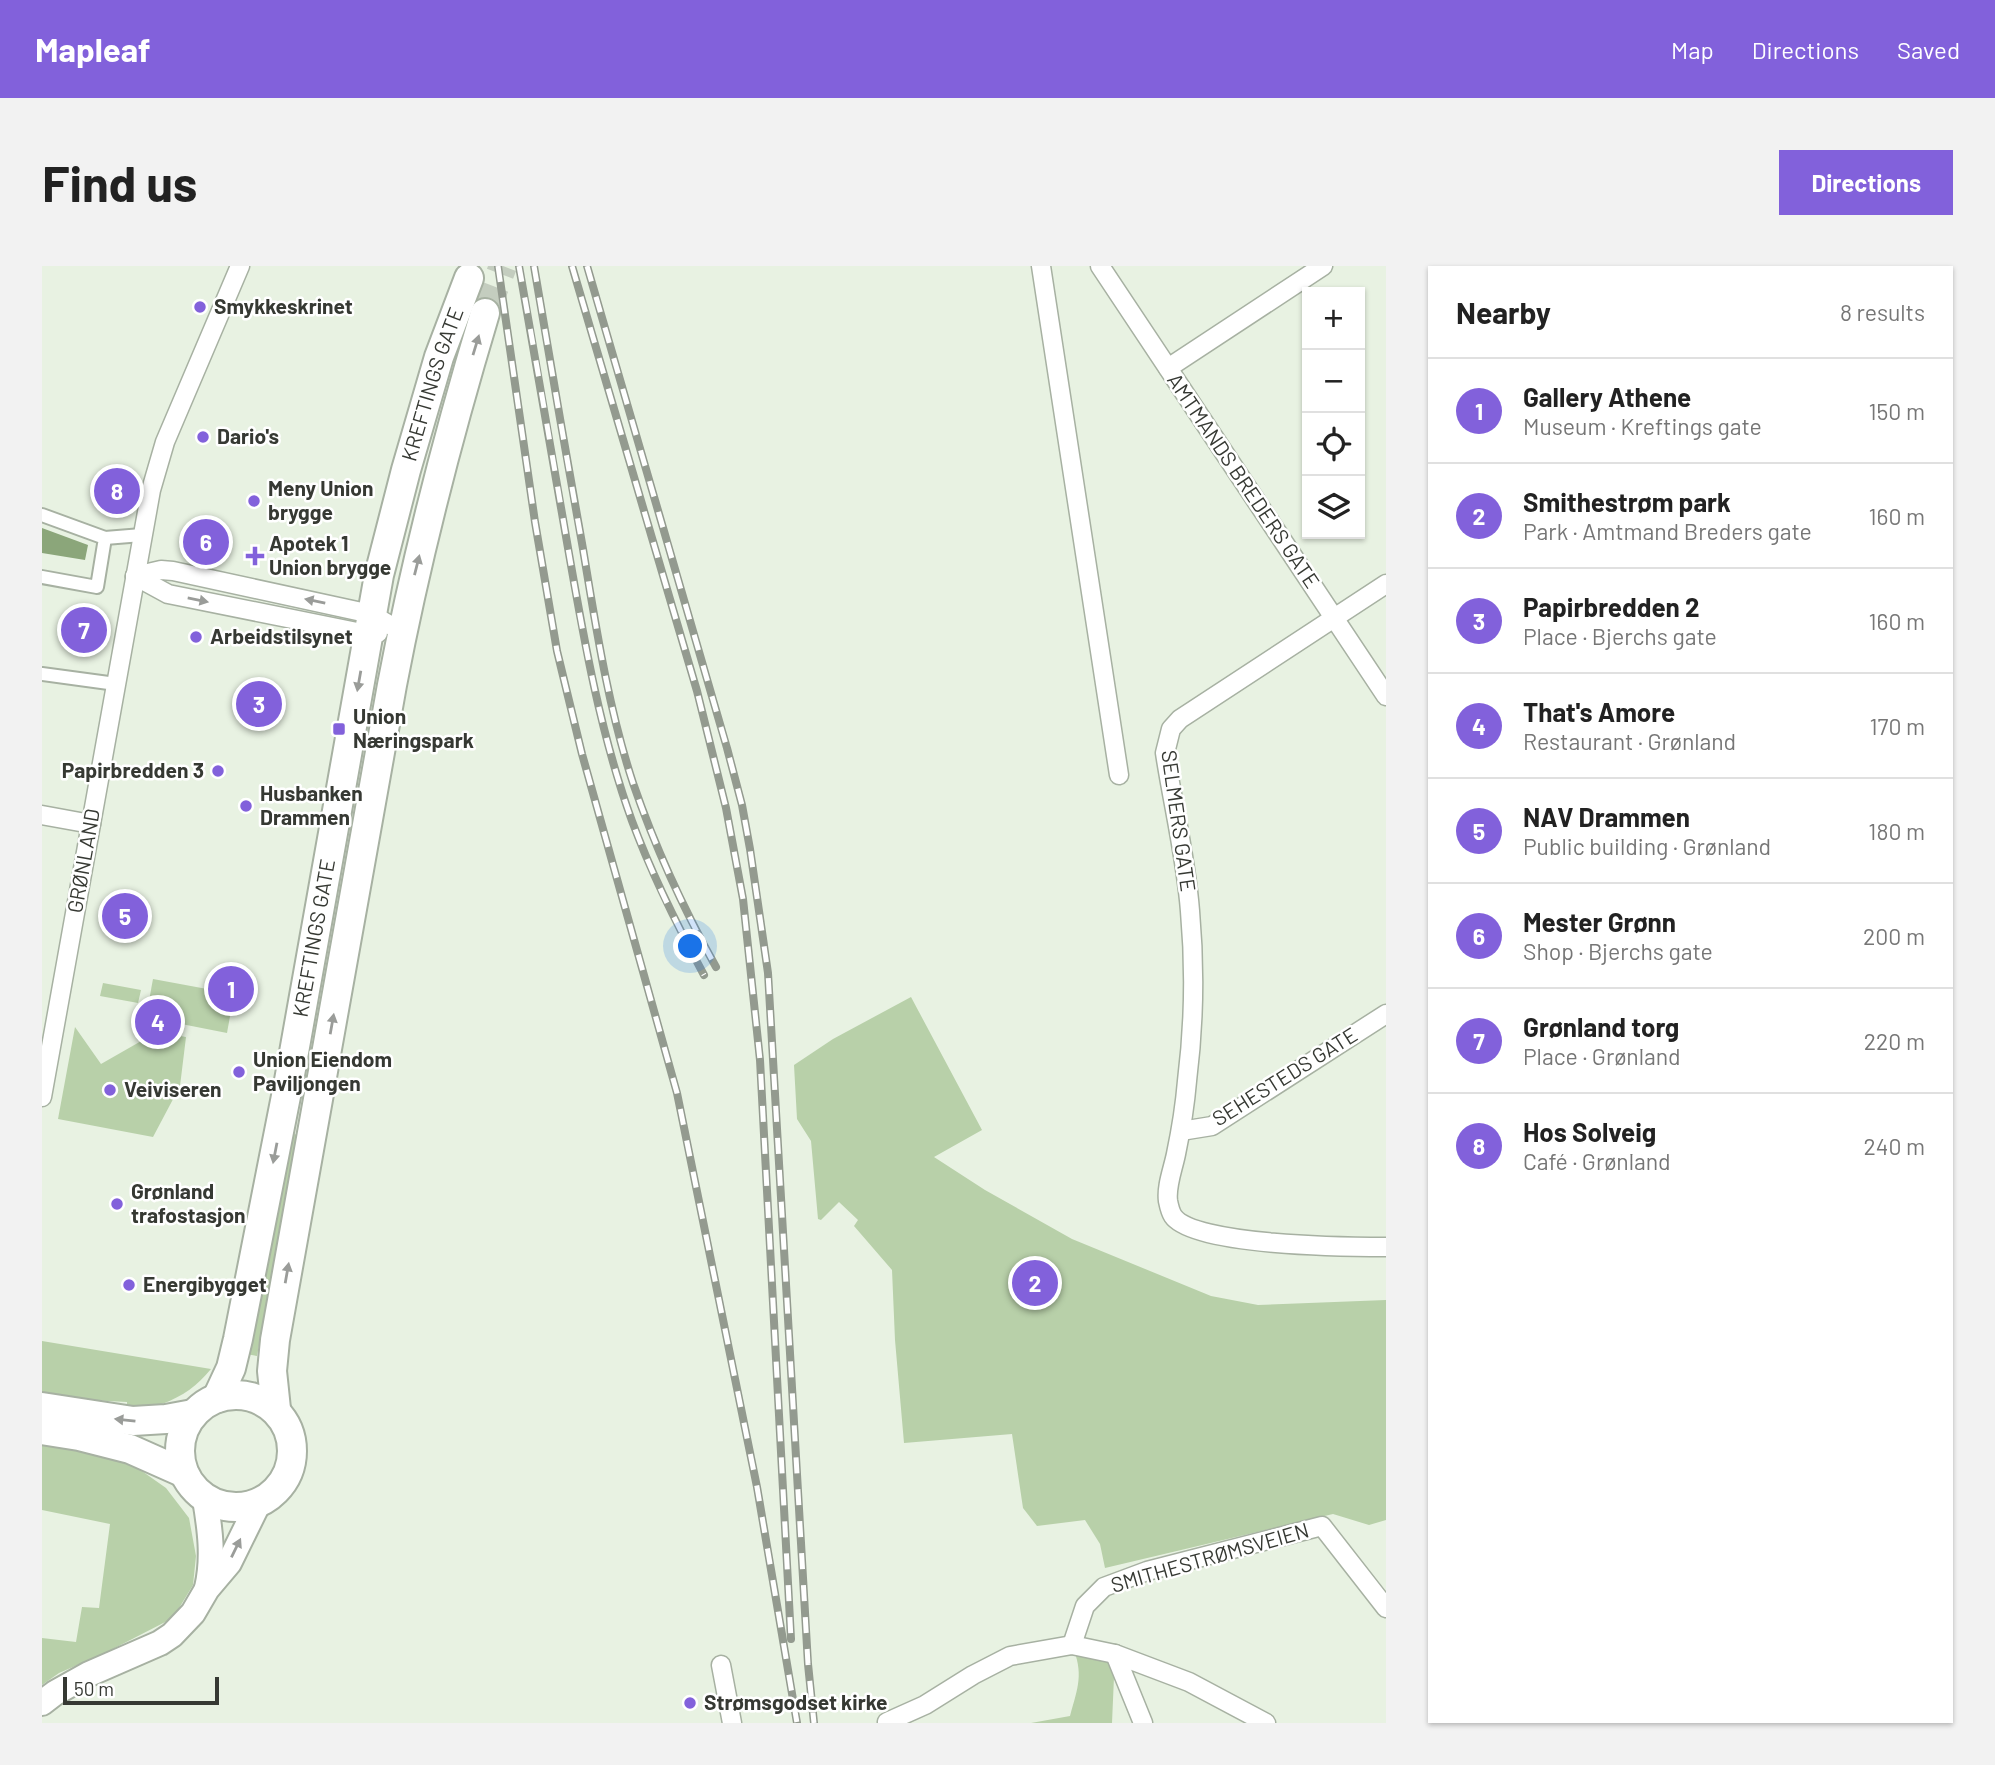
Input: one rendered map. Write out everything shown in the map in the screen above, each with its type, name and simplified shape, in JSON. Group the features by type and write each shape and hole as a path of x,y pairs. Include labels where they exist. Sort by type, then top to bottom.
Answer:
{"main road":[{"name":"KREFTINGS GATE","path":"217,1398 231,1368 252,1271 317,925 369,624 406,470 439,357 469,278"},
{"name":"KREFTINGS GATE","path":"275,1409 272,1371 275,1340 402,632 443,462 485,313"},
{"path":"42,1407 133,1421 193,1414 217,1398 249,1396 275,1409 290,1441 290,1460 285,1477 274,1492 259,1502 236,1507 219,1505 205,1499 194,1489 184,1473 180,1450 182,1434 193,1414"},
{"path":"42,1430 130,1449 184,1473"},
{"path":"205,1499 212,1547 212,1569 207,1589"},
{"path":"42,1703 70,1684 172,1635 193,1613 207,1589 229,1563 259,1502"}],"street":[{"name":"GRØNLAND","path":"42,1097 151,489 165,442 240,266"},
{"path":"1041,266 1119,775"},
{"name":"AMTMANDS BREDERS GATE","path":"1100,266 1386,696"},
{"path":"1168,368 1323,266"},
{"path":"42,515 106,537 142,535"},
{"path":"42,577 97,587 106,537"},
{"path":"135,576 161,570 173,571 402,632"},
{"name":"SELMERS GATE","path":"1386,584 1180,719 1171,729 1165,753 1190,909 1192,965 1191,1041 1181,1131 1168,1200 1174,1218 1183,1225 1208,1232 1276,1243 1386,1247"},
{"path":"42,674 116,684"},
{"path":"42,815 90,824"},
{"name":"SEHESTEDS GATE","path":"1181,1131 1212,1126 1386,1014"},
{"name":"SMITHESTRØMSVEIEN","path":"1072,1645 1085,1606 1104,1587 1147,1571 1322,1526 1386,1608"},
{"path":"887,1722 925,1705 1010,1656 1072,1645 1115,1654 1189,1682 1266,1723"},
{"path":"1115,1654 1143,1723"},
{"path":"721,1665 732,1723"}],"shaded area":[{"path":"42,528 88,545 85,560 42,553"},
{"path":"153,979 234,994 227,1033 146,1017"},
{"path":"103,983 141,990 138,1003 100,996"},
{"path":"911,997 982,1130 934,1157 985,1190 1072,1239 1211,1296 1258,1305 1386,1300 1386,1520 1369,1525 1333,1514 1105,1568 1100,1544 1085,1520 1037,1526 1023,1508 1012,1434 904,1443 892,1270 854,1226 858,1220 839,1202 821,1220 818,1219 811,1141 797,1119 794,1065 833,1039"},
{"path":"75,1027 101,1064 157,1032 186,1037 180,1086 153,1137 58,1119"},
{"path":"288,1133 299,1135 257,1356 246,1354"},
{"path":"42,1341 211,1369 189,1390 162,1404 162,1408 127,1409 127,1402 69,1399 42,1392"},
{"path":"42,1443 129,1462 166,1488 189,1518 196,1556 193,1585 173,1618 59,1673 42,1685 42,1638 76,1642 82,1607 99,1608 110,1524 42,1510"},
{"path":"1072,1645 1115,1654 1112,1723 1031,1723 1070,1716 1079,1673"}],"tunnel":[{"path":"485,313 503,266"}],"railway":[{"path":"498,266 535,522 557,651 582,754 677,1093 757,1487 797,1723"},
{"path":"519,266 580,617 611,754 648,861 704,975"},
{"path":"534,266 598,637 616,725 633,783 660,854 716,967"},
{"path":"572,266 697,691 726,808 743,899 760,1060 791,1639"},
{"path":"587,266 727,748 750,849 768,973 808,1664 814,1723"}],"place":[{"name":"Smykkeskrinet","path":"200,307"},
{"name":"Dario's","path":"203,437"},
{"name":"Hos Solveig","path":"117,491"},
{"name":"Meny Union brygge","path":"254,501"},
{"name":"Mester Grønn","path":"206,542"},
{"name":"Apotek 1 Union brygge","path":"255,556"},
{"name":"Grønland torg","path":"84,630"},
{"name":"Arbeidstilsynet","path":"196,637"},
{"name":"Papirbredden 2","path":"259,704"},
{"name":"Union Næringspark","path":"339,729"},
{"name":"Papirbredden 3","path":"218,771"},
{"name":"Husbanken Drammen","path":"246,806"},
{"name":"NAV Drammen","path":"125,916"},
{"name":"Gallery Athene","path":"231,989"},
{"name":"That's Amore","path":"158,1022"},
{"name":"Union Eiendom Paviljongen","path":"239,1072"},
{"name":"Veiviseren","path":"110,1090"},
{"name":"Grønland trafostasjon","path":"117,1204"},
{"name":"Smithestrøm park","path":"1035,1283"},
{"name":"Energibygget","path":"129,1285"},
{"name":"Strømsgodset kirke","path":"690,1703"}]}
